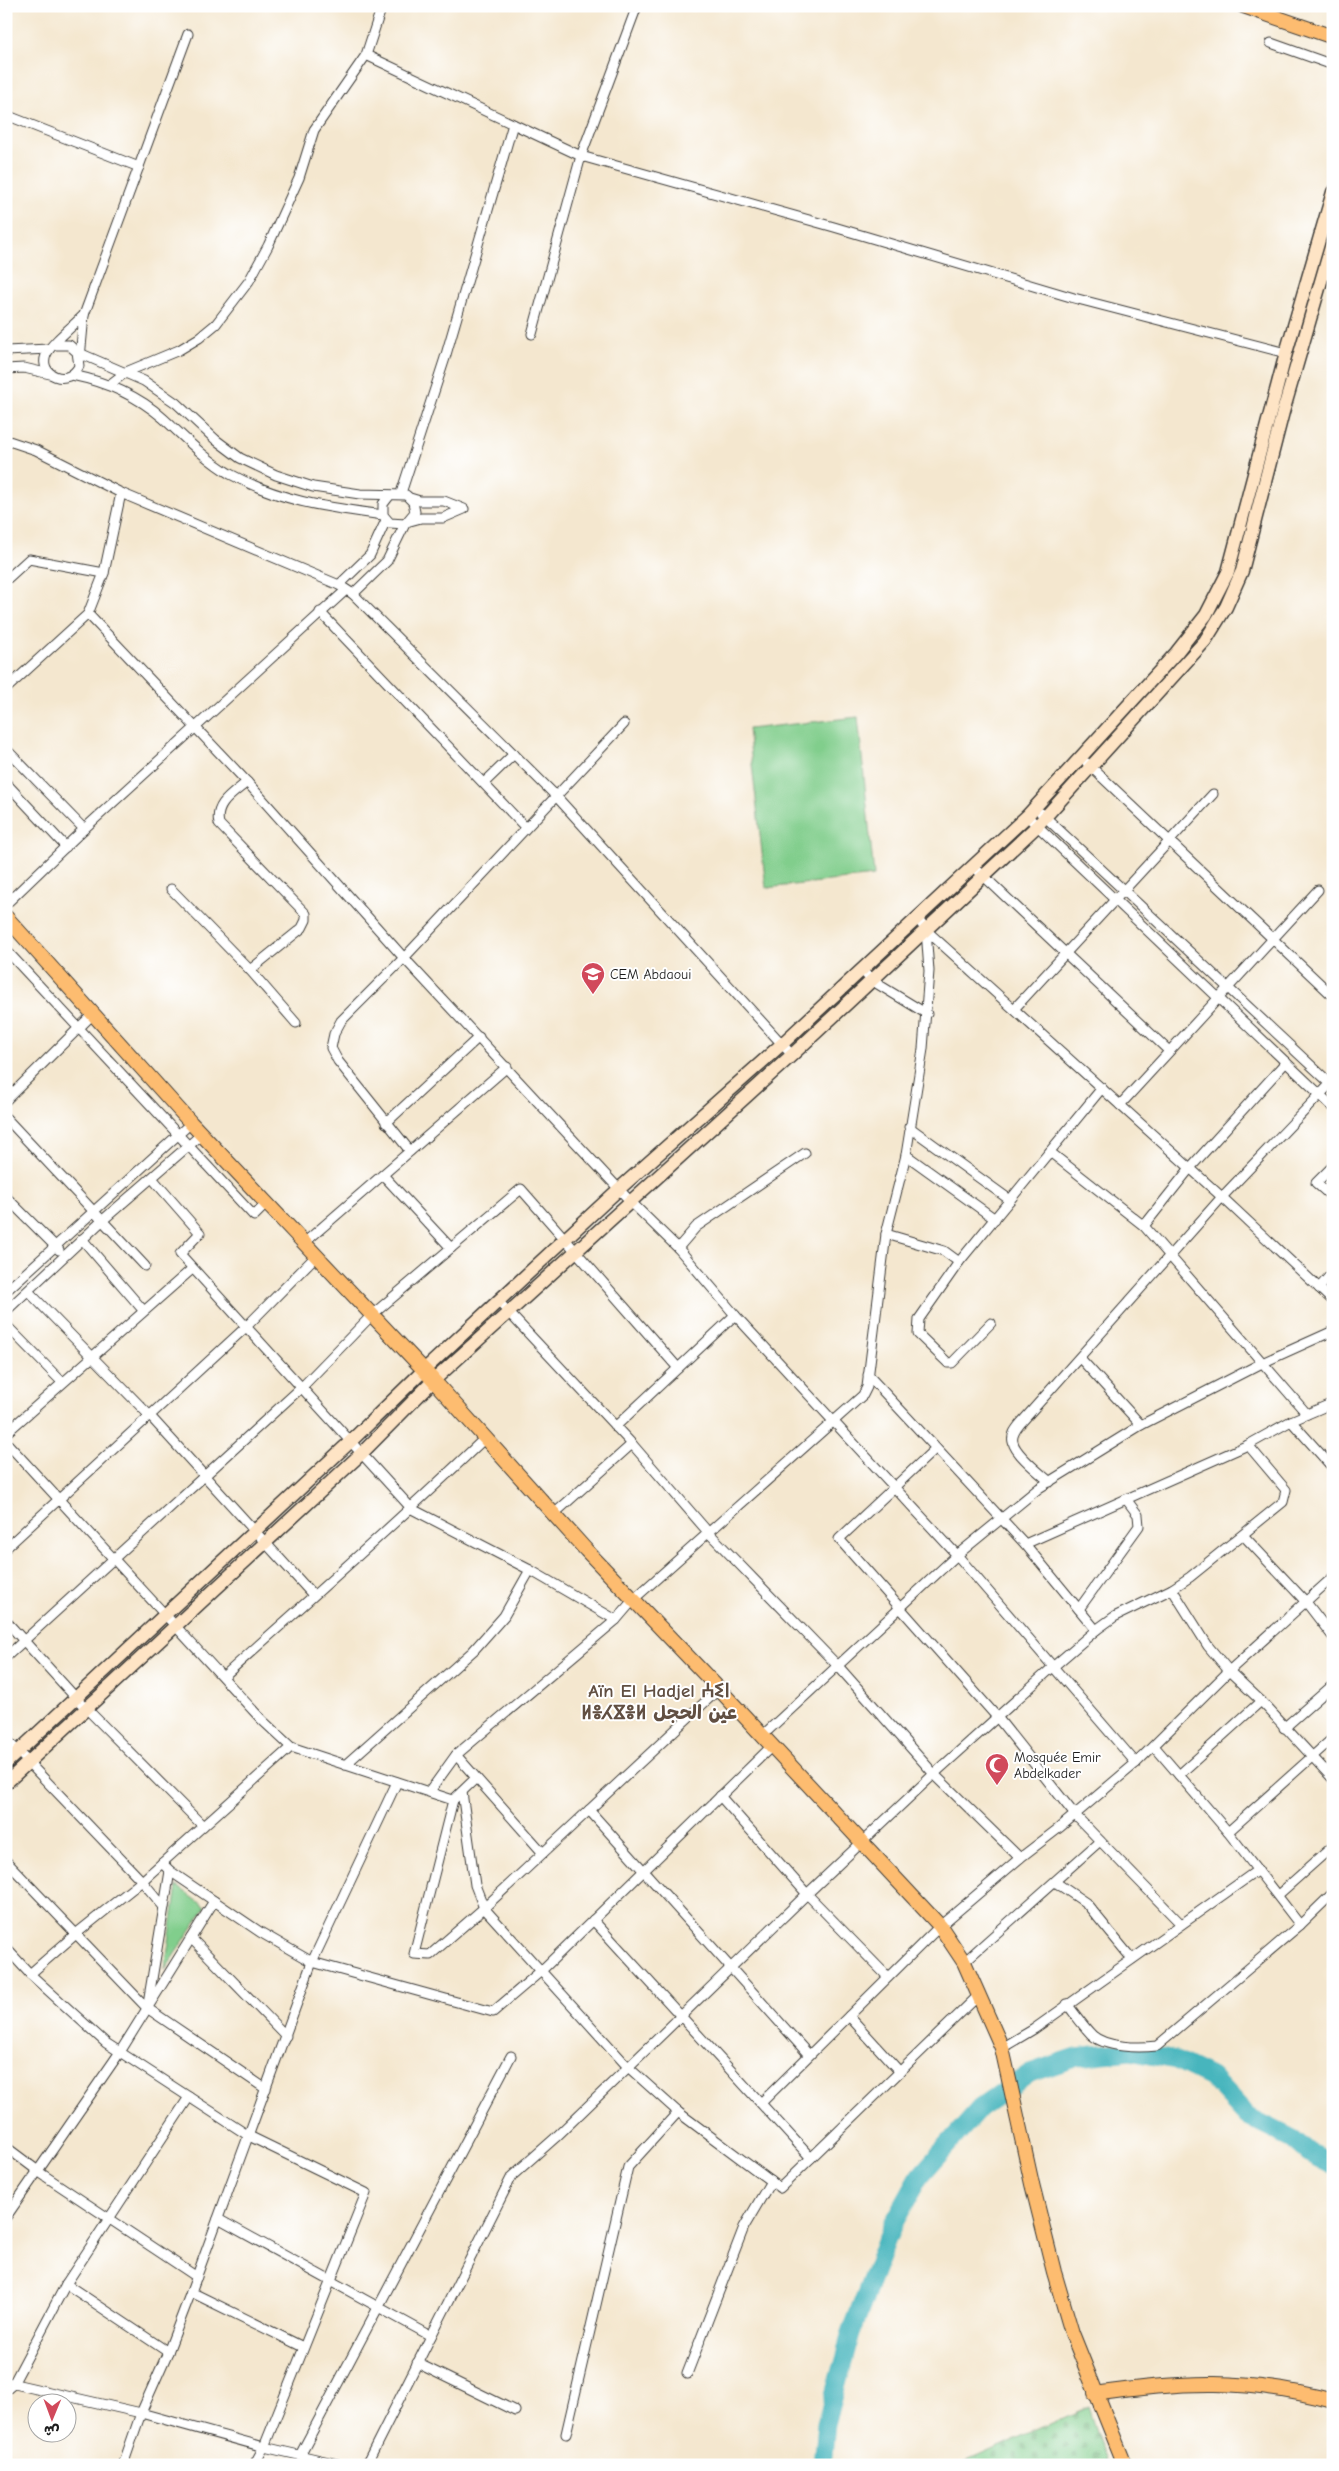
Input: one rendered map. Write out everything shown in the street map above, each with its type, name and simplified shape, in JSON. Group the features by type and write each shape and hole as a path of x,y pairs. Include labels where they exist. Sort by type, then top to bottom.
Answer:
{"main road":[{"path":"1242,6 1333,37"},
{"path":"6,1763 498,1301 619,1189 782,1044 1031,812 1176,653 1206,615 1228,572 1286,353 1333,192"},
{"path":"6,1783 264,1541 362,1453 433,1381 792,1055 1041,822 1205,641 1226,607 1242,570 1283,412 1333,240"},
{"path":"6,917 191,1123 424,1370 554,1514 940,1926 964,1962 980,1994 1002,2048 1018,2112 1032,2184 1054,2272 1072,2333 1125,2465"},
{"path":"1095,2394 1169,2386 1244,2384 1280,2389 1333,2401"}],"street":[{"path":"109,386 126,372 179,350 199,338 216,324 249,281 268,246 299,178 314,130 366,55 382,6"},
{"path":"532,334 581,156 637,6"},
{"path":"6,369 24,368 61,378 72,375 76,371 84,315 188,34"},
{"path":"1271,43 1333,65"},
{"path":"366,55 581,156 834,227 1074,298 1286,353"},
{"path":"6,115 139,167"},
{"path":"401,493 442,368 513,124"},
{"path":"50,374 44,359 52,347 84,315"},
{"path":"6,351 69,345 79,355 126,372 176,403 216,440 240,458 276,475 313,487 373,496 401,493 420,501 444,501 464,509 444,518 421,518 395,525 384,517 309,505 269,493 229,473 201,454 162,417 124,391 72,375"},
{"path":"6,440 36,450 121,493 346,590 555,795 792,1055"},
{"path":"6,689 88,614 104,573 121,493"},
{"path":"346,590 370,555 384,517 383,504 390,495"},
{"path":"6,904 84,829 320,612 346,590 387,561 415,512 410,498"},
{"path":"6,580 29,559 104,573"},
{"path":"320,612 525,827"},
{"path":"88,614 247,782 404,958 631,1202 678,1248 832,1421 957,1555 1136,1762"},
{"path":"410,1151 338,1061 331,1048 334,1034 341,1021 404,958 555,795 624,724"},
{"path":"6,749 84,829"},
{"path":"484,784 514,754"},
{"path":"1082,757 1333,996"},
{"path":"247,782 220,806 217,816 219,824 306,914 306,920 302,928 250,970"},
{"path":"6,783 66,847"},
{"path":"1014,1009 1213,794"},
{"path":"1031,812 1116,899 1333,1107"},
{"path":"1041,822 1123,891 1227,989 1332,1083 1222,1197 1020,1424 1013,1434 1012,1441 1016,1450 1050,1482"},
{"path":"973,866 1169,1051"},
{"path":"172,889 250,970 296,1023"},
{"path":"1120,1104 1318,890"},
{"path":"917,918 926,930 1120,1104 1333,1301"},
{"path":"430,1791 456,1755 616,1620 634,1599 863,1395 868,1375 886,1234 906,1154 927,1014 929,971 926,930"},
{"path":"6,950 254,1216 266,1204"},
{"path":"861,969 871,980 927,1014"},
{"path":"6,1100 94,1014"},
{"path":"386,1123 479,1037"},
{"path":"1144,1226 1190,1168 1286,1062"},
{"path":"304,1244 507,1067"},
{"path":"991,1323 952,1363 948,1363 918,1334 919,1319 959,1262 1102,1088"},
{"path":"6,1118 145,1266"},
{"path":"6,1291 191,1123"},
{"path":"909,1127 1010,1200"},
{"path":"6,1311 103,1220 202,1134"},
{"path":"1050,1152 1144,1226 1307,1414"},
{"path":"678,1248 696,1228 805,1154"},
{"path":"906,1154 994,1219"},
{"path":"1333,1166 1316,1183 1333,1198"},
{"path":"384,1175 451,1248"},
{"path":"152,1178 200,1233 180,1254 412,1509 530,1570 616,1620"},
{"path":"6,1657 204,1474 302,1387 372,1316 521,1189 575,1253 678,1368"},
{"path":"6,1197 65,1256"},
{"path":"886,1234 944,1251 959,1262"},
{"path":"82,1239 143,1310"},
{"path":"6,1548 246,1327 316,1256"},
{"path":"6,1433 143,1310 192,1269"},
{"path":"1318,1288 1333,1272"},
{"path":"28,1291 150,1416 313,1595"},
{"path":"498,1301 616,1426 708,1532 838,1666 934,1774 1020,1858"},
{"path":"616,1426 736,1315"},
{"path":"6,1325 62,1382"},
{"path":"162,1863 170,1871 260,1932 312,1962 493,2012 541,1971 720,1796 767,1741 838,1666 957,1555 1039,1488 1141,1425 1262,1363 1333,1331"},
{"path":"1080,1358 1141,1425"},
{"path":"868,1375 1024,1544 1096,1630"},
{"path":"1024,1544 1248,1445 1291,1421 1333,1403"},
{"path":"1291,1421 1333,1468"},
{"path":"223,1677 412,1509 485,1438"},
{"path":"6,1442 112,1559 166,1613 262,1720 291,1747 454,1800"},
{"path":"554,1514 632,1444"},
{"path":"366,2465 512,2176 556,2138 807,1894 934,1774 1054,1666 1114,1617 1190,1577 1283,1502 1286,1496 1283,1485 1248,1445"},
{"path":"935,1449 896,1488 839,1539 997,1717 1075,1815 1181,1924"},
{"path":"1079,1609 1139,1526 1138,1515 1126,1499"},
{"path":"1243,1535 1306,1602 1333,1637"},
{"path":"345,1766 473,1651 504,1616 530,1570"},
{"path":"761,2103 940,1926 1020,1858 1075,1815 1136,1762 1229,1671 1333,1577"},
{"path":"1172,1588 1208,1646 1229,1671 1261,1701 1333,1779"},
{"path":"6,1622 76,1698 203,1826"},
{"path":"1284,1728 1333,1685"},
{"path":"476,1778 454,1800 414,1954 430,1955 544,1853 719,1689"},
{"path":"1179,1775 1261,1701"},
{"path":"1228,1832 1333,1738"},
{"path":"6,1739 142,1881 164,1907"},
{"path":"1154,1746 1228,1832 1300,1925"},
{"path":"30,1974 77,1933 142,1881 291,1747"},
{"path":"456,1755 544,1853"},
{"path":"123,2465 141,2413 168,2352 191,2292 312,1962 397,1782"},
{"path":"462,1792 475,1884 484,1908 628,2067 678,2112 780,2188 980,1994"},
{"path":"720,1796 807,1894 888,1977"},
{"path":"589,1810 809,2055"},
{"path":"964,1962 1100,1841"},
{"path":"1278,1895 1333,1846"},
{"path":"6,1861 147,2008 266,2089"},
{"path":"1002,2048 1258,1870"},
{"path":"147,2008 170,1871"},
{"path":"1055,1882 1086,1903 1132,1958"},
{"path":"1067,2004 1092,2035 1100,2040 1148,2047 1157,2046 1300,1925 1333,1893"},
{"path":"6,2217 120,2052 214,1901"},
{"path":"593,1920 811,2158"},
{"path":"191,1938 286,2036"},
{"path":"6,1948 30,1974 106,2043 249,2136 366,2193 329,2280 264,2447 254,2465"},
{"path":"849,2016 900,2072"},
{"path":"300,2455 511,2056"},
{"path":"189,2097 66,2284 8,2385 141,2413 264,2447 342,2465"},
{"path":"566,2434 628,2167 678,2112"},
{"path":"6,2146 38,2171 197,2276"},
{"path":"687,2374 744,2227 771,2181"},
{"path":"218,2219 431,2336"},
{"path":"66,2284 168,2352"},
{"path":"191,2292 303,2346"},
{"path":"417,2363 515,2411"}],"green space":[{"path":"858,717 874,876 766,888 748,729"},
{"path":"177,1886 206,1907 165,1969"},
{"path":"1088,2407 1107,2465 958,2465"}],"waterway":[{"path":"822,2465 826,2424 851,2333 892,2226 920,2176 980,2108 1030,2073 1077,2057 1130,2051 1176,2060 1211,2077 1247,2116 1293,2139 1309,2153 1333,2165"}],"place":[{"name":"CEM Abdaoui","path":"593,995"},
{"name":"Mosquée Emir Abdelkader","path":"997,1786"}],"district":[{"name":"Aïn El Hadjel ⵄⵉⵏ ⵍⴻⵃⴵⴻⵍ عين الحجل","path":"659,1701"}]}
